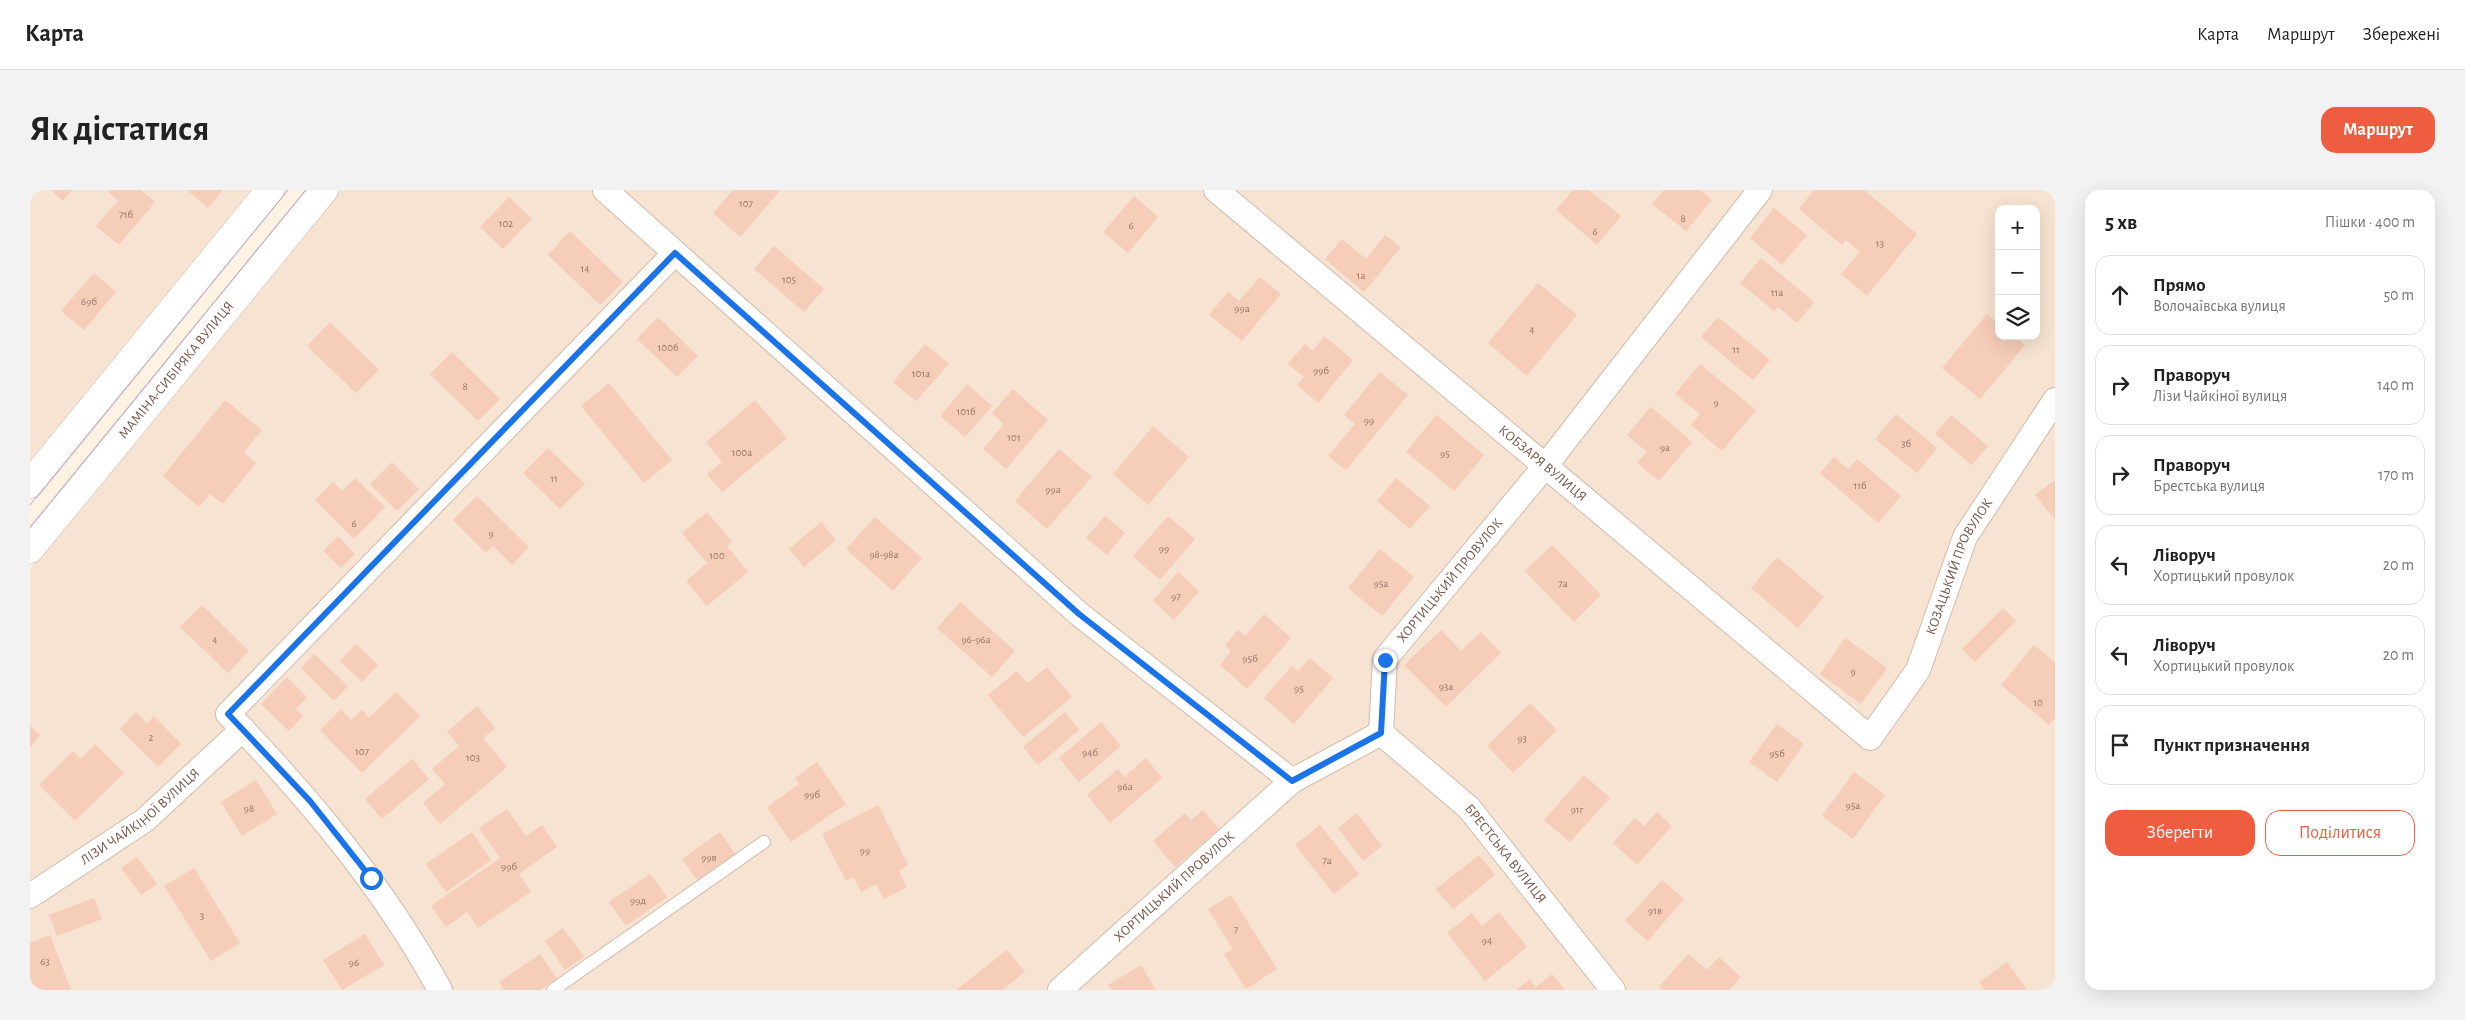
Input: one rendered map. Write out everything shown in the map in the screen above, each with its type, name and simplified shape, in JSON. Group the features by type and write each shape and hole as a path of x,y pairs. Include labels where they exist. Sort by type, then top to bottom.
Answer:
{"main road":[{"path":"30,484 270,190"},
{"name":"МАМІНА-СИБІРЯКА ВУЛИЦЯ","path":"30,549 324,190"}],"street":[{"path":"605,190 1079,614 1292,781"},
{"name":"КОБЗАРЯ ВУЛИЦЯ","path":"1216,190 1870,738"},
{"name":"ХОРТИЦЬКИЙ ПРОВУЛОК","path":"1060,990 1292,781 1381,733 1385,660 1546,465 1760,190"},
{"name":"ЛІЗИ ЧАЙКІНОЇ ВУЛИЦЯ","path":"30,896 145,820 675,253"},
{"name":"КОЗАЦЬКИЙ ПРОВУЛОК","path":"1870,738 1918,670 1965,537 2055,400"},
{"path":"236,721 310,801 371,878 424,960 440,990"},
{"name":"БРЕСТСЬКА ВУЛИЦЯ","path":"1381,733 1469,808 1613,990"}],"lane":[{"path":"552,990 764,842"}],"shaded area":[{"path":"30,190 255,190 30,466"},
{"path":"338,190 2055,190 2055,990 30,990 30,568"}],"building":[{"path":"51,190 72,190 63,201"},
{"path":"109,190 141,190 155,202 119,245 96,226 118,201 108,192"},
{"path":"187,190 223,190 208,208"},
{"path":"733,190 776,190 779,192 740,237 713,213"},
{"path":"1573,190 1589,190 1621,216 1597,245 1556,210"},
{"path":"1664,190 1700,190 1712,200 1686,231 1652,204"},
{"path":"1814,190 1864,190 1917,234 1867,296 1841,274 1860,252 1846,240 1842,245 1799,209"},
{"path":"1134,196 1158,217 1128,253 1103,232"},
{"path":"509,197 532,219 503,249 480,227"},
{"path":"1774,208 1807,235 1782,265 1750,238"},
{"path":"570,231 623,282 600,305 548,255"},
{"path":"1385,235 1401,247 1364,292 1325,259 1342,239 1366,259"},
{"path":"774,246 824,289 804,312 754,269"},
{"path":"1761,258 1814,302 1797,323 1778,307 1774,311 1740,283"},
{"path":"94,273 116,292 84,330 61,311"},
{"path":"1260,277 1281,294 1242,341 1209,315 1228,292 1239,301"},
{"path":"1538,283 1577,315 1527,376 1488,343"},
{"path":"1987,314 1995,321 1995,340 2019,340 2025,345 1980,399 1942,368"},
{"path":"658,317 698,356 677,377 637,339"},
{"path":"1718,317 1770,360 1753,380 1701,337"},
{"path":"330,322 379,370 356,393 307,346"},
{"path":"1324,336 1353,360 1318,403 1297,385 1304,377 1288,364 1305,344 1313,351"},
{"path":"925,344 949,364 916,401 893,382"},
{"path":"452,352 500,399 478,421 430,374"},
{"path":"1700,364 1756,410 1722,451 1691,425 1700,414 1675,394"},
{"path":"1380,372 1408,395 1346,470 1328,456 1355,424 1344,415"},
{"path":"609,383 672,460 644,483 581,406"},
{"path":"967,384 992,406 965,437 940,416"},
{"path":"1013,389 1048,420 1006,469 983,449 1004,424 992,413"},
{"path":"225,400 262,430 244,452 256,463 223,504 210,494 199,507 163,476"},
{"path":"755,400 787,438 722,492 707,474 722,462 706,442"},
{"path":"1651,407 1692,442 1659,481 1637,463 1647,452 1627,435"},
{"path":"1896,414 1937,448 1917,473 1875,439"},
{"path":"1436,415 1484,455 1454,491 1406,452"},
{"path":"1951,415 1988,446 1972,465 1935,434"},
{"path":"1153,426 1189,457 1148,505 1113,474"},
{"path":"548,448 585,484 560,509 523,473"},
{"path":"1059,449 1092,477 1047,529 1015,501"},
{"path":"1834,457 1848,469 1857,459 1901,496 1878,523 1820,473"},
{"path":"392,462 419,489 397,511 370,484"},
{"path":"355,478 385,507 354,539 315,500 333,482 342,491"},
{"path":"1396,478 1430,506 1410,529 1377,501"},
{"path":"2055,480 2055,520 2035,495"},
{"path":"477,496 529,547 512,565 493,546 486,553 453,520"},
{"path":"707,512 732,542 727,546 748,572 707,606 686,581 707,563 682,533"},
{"path":"1105,516 1125,533 1107,555 1086,538"},
{"path":"1168,516 1195,539 1160,580 1133,556"},
{"path":"875,517 922,558 893,591 846,549"},
{"path":"821,522 836,540 804,567 789,549"},
{"path":"338,536 355,554 341,568 323,551"},
{"path":"1552,545 1601,595 1574,622 1525,571"},
{"path":"1380,549 1414,577 1382,616 1348,588"},
{"path":"1777,557 1824,597 1798,628 1751,588"},
{"path":"1178,572 1199,591 1174,620 1153,601"},
{"path":"960,602 1015,651 992,677 937,628"},
{"path":"202,605 249,651 228,673 180,627"},
{"path":"2003,608 2016,621 1975,662 1962,649"},
{"path":"1264,614 1291,638 1247,689 1220,665 1231,651 1225,645 1238,630 1245,636"},
{"path":"1441,630 1461,651 1481,632 1501,653 1446,707 1404,665"},
{"path":"1845,638 1887,668 1861,704 1820,674"},
{"path":"356,644 378,665 362,682 340,661"},
{"path":"2034,645 2055,662 2055,719 2049,725 2001,685"},
{"path":"314,654 348,686 334,701 301,668"},
{"path":"1310,658 1333,678 1294,724 1264,698 1292,666 1298,671"},
{"path":"1047,667 1072,697 1023,737 988,695 1017,671 1028,683"},
{"path":"287,677 307,697 296,709 303,716 289,731 261,704"},
{"path":"396,692 420,716 362,773 320,730 341,709 351,720 362,710 369,718"},
{"path":"1530,703 1557,730 1513,773 1487,746"},
{"path":"477,706 495,728 483,738 507,767 440,824 423,803 445,784 432,769 459,746 447,732"},
{"path":"136,712 147,723 154,716 181,744 158,767 120,729"},
{"path":"1065,712 1079,730 1038,765 1023,747"},
{"path":"1101,722 1121,746 1079,782 1059,758"},
{"path":"1777,724 1804,744 1777,782 1749,762"},
{"path":"30,726 40,735 30,747"},
{"path":"95,744 124,773 75,821 39,785 73,751 81,759"},
{"path":"1146,758 1162,778 1110,823 1087,795 1118,769 1124,777"},
{"path":"412,759 429,779 382,819 365,799"},
{"path":"817,762 846,804 791,842 767,807 799,784 795,778"},
{"path":"1854,772 1885,795 1853,839 1822,816"},
{"path":"1584,775 1610,798 1570,842 1544,820"},
{"path":"256,780 277,814 242,836 221,802"},
{"path":"878,805 908,865 899,871 907,887 884,899 876,884 861,892 854,877 846,881 822,834"},
{"path":"507,809 526,836 542,825 557,847 519,874 531,892 478,928 467,912 446,927 431,906 500,858 479,828"},
{"path":"1203,810 1219,829 1175,867 1153,841 1185,813 1191,820"},
{"path":"1657,812 1672,826 1637,865 1613,843 1635,818 1644,826"},
{"path":"1357,813 1382,846 1363,861 1338,828"},
{"path":"1320,825 1359,874 1334,894 1295,845"},
{"path":"472,832 491,860 446,892 426,864"},
{"path":"720,832 736,855 698,881 682,859"},
{"path":"1479,855 1495,875 1453,909 1436,889"},
{"path":"137,857 157,884 141,895 121,868"},
{"path":"194,868 240,943 211,961 164,886"},
{"path":"650,874 667,897 626,926 609,902"},
{"path":"1662,880 1684,899 1648,941 1625,921"},
{"path":"1231,895 1277,969 1246,989 1224,954 1233,949 1208,909"},
{"path":"94,898 102,919 57,936 49,915"},
{"path":"1499,912 1527,947 1485,981 1447,933 1472,913 1482,926"},
{"path":"563,928 584,957 565,970 545,941"},
{"path":"365,934 384,965 342,990 323,960"},
{"path":"50,935 71,990 34,990 30,979 30,943"},
{"path":"1007,950 1025,972 1002,990 956,990"},
{"path":"540,954 557,978 540,990 504,990 499,982"},
{"path":"1688,954 1707,970 1719,957 1741,977 1729,990 1662,990 1659,987"},
{"path":"2007,962 2027,990 1985,990 1979,982"},
{"path":"1141,965 1156,990 1112,990 1108,985"},
{"path":"1552,974 1565,990 1516,990 1530,979 1536,987"}],"tram line":[{"path":"30,505 288,190"},
{"path":"30,528 306,190"}],"route":[{"path":"371,878 310,801 228,714 675,253 1079,614 1292,781 1381,733 1385,660"}]}
